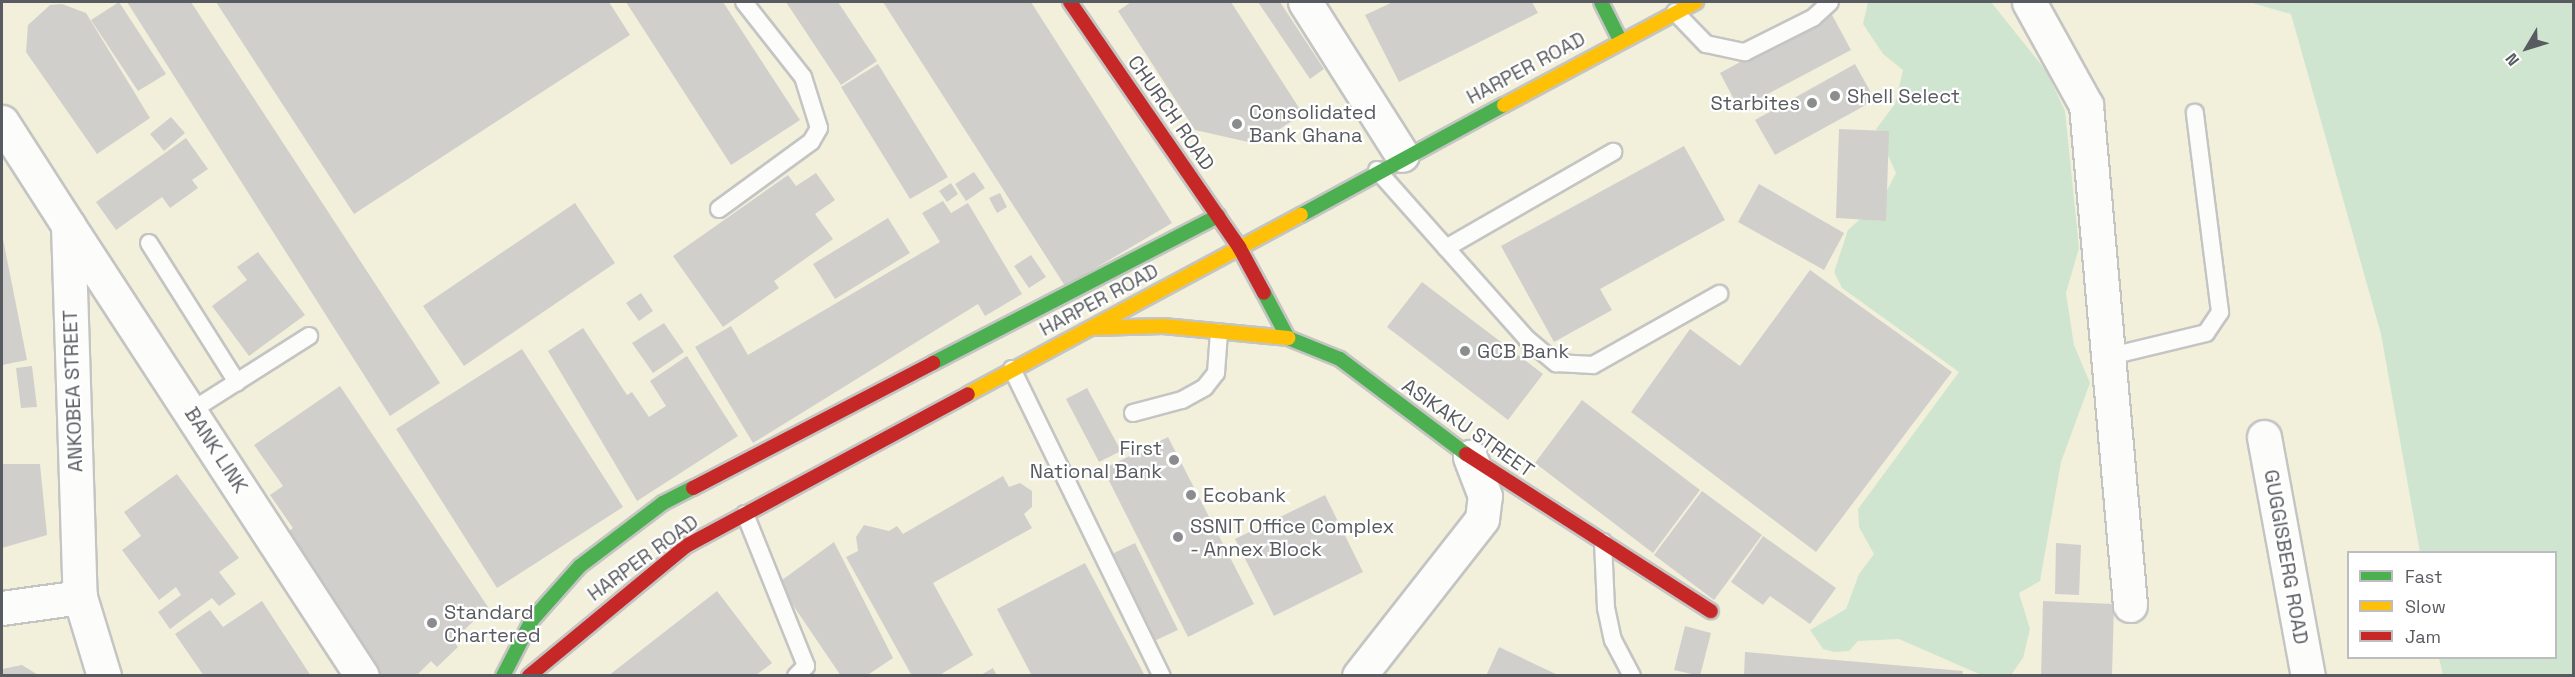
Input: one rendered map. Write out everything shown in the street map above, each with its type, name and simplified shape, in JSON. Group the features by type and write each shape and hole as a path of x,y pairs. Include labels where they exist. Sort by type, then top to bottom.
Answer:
{"street":[{"name":"CHURCH ROAD","path":"1070,2 1239,247"},
{"path":"1305,2 1389,162"},
{"path":"1601,2 1620,40"},
{"name":"HARPER ROAD","path":"529,675 686,546 1239,247 1389,162 1696,2"},
{"path":"2029,2 2086,105 2110,356 2130,605"},
{"path":"2,122 68,225"},
{"path":"503,675 532,620 580,566 663,503 1218,216"},
{"name":"BANK LINK","path":"68,225 362,675"},
{"name":"ANKOBEA STREET","path":"68,225 80,597 104,675"},
{"path":"1239,247 1288,338"},
{"name":"ASIKAKU STREET","path":"1089,328 1219,332 1288,338 1340,359 1470,457 1711,611"},
{"name":"GUGGISBERG ROAD","path":"2264,437 2308,675"},
{"path":"1359,675 1482,519 1485,496 1470,457"},
{"path":"2,609 80,597"}],"lane":[{"path":"719,209 811,142 819,128 803,77 744,2"},
{"path":"1675,12 1706,44 1745,51 1813,18 1830,2"},
{"path":"2110,356 2206,333 2220,312 2195,113"},
{"path":"1446,248 1613,152"},
{"path":"1389,162 1446,248 1527,339 1556,363 1593,365 1719,294"},
{"path":"149,243 237,382"},
{"path":"1133,412 1182,400 1205,387 1216,373 1219,332"},
{"path":"191,411 309,336"},
{"path":"1012,369 1162,675"},
{"path":"745,514 807,666 796,675"},
{"path":"1603,541 1606,608 1613,640 1632,675"}],"shaded area":[{"path":"2,2 2249,2 2291,14 2381,334 2420,551 2347,551 2347,659 2439,659 2443,675 2,675"}],"green space":[{"path":"1868,2 1991,2 2047,72 2065,111 2079,248 2066,293 2074,345 2090,383 2061,462 2040,581 2019,593 2030,629 2023,658 2011,675 1979,674 1899,639 1858,641 1849,651 1834,652 1823,649 1810,630 1846,609 1859,574 1874,554 1859,527 1858,509 1959,372 1842,288 1834,272 1848,230 1883,198 1896,173 1876,129 1895,104 1903,70 1883,54 1863,24"},
{"path":"2249,2 2573,2 2573,675 2443,675 2439,659 2557,659 2557,551 2420,551 2381,334 2291,14"}],"building":[{"path":"119,2 166,74 138,91 91,20"},
{"path":"127,2 191,2 440,383 390,416"},
{"path":"216,2 609,2 630,35 354,214"},
{"path":"626,2 723,2 800,120 731,165"},
{"path":"786,2 838,2 877,61 841,85"},
{"path":"883,2 1031,2 1172,223 1065,286"},
{"path":"1131,2 1231,2 1303,114 1257,144 1195,130 1118,11"},
{"path":"1258,2 1280,2 1324,69 1310,79"},
{"path":"1393,2 1532,2 1538,13 1399,82 1365,15"},
{"path":"62,4 86,13 150,118 97,154 26,52 28,25 50,5"},
{"path":"1831,13 1851,50 1739,109 1720,73"},
{"path":"878,64 948,177 910,199 841,87"},
{"path":"1855,64 1875,100 1775,155 1755,120"},
{"path":"171,117 185,133 164,151 150,134"},
{"path":"1839,129 1889,131 1886,221 1836,218"},
{"path":"186,138 208,169 192,180 198,188 170,208 162,197 116,230 96,202"},
{"path":"1684,146 1725,220 1600,289 1612,310 1554,342 1501,246"},
{"path":"974,172 985,188 966,201 955,184"},
{"path":"816,173 835,200 815,214 833,239 774,281 779,288 723,327 673,256 788,175 796,186"},
{"path":"951,183 958,194 947,202 939,191"},
{"path":"1759,184 1844,233 1824,270 1738,222"},
{"path":"1000,193 1007,207 997,213 989,198"},
{"path":"943,201 951,213 968,203 1022,294 985,316 978,304 753,443 695,347 731,326 748,355 940,242 922,213"},
{"path":"575,203 615,263 464,366 423,306"},
{"path":"888,218 910,253 835,299 813,264"},
{"path":"2,234 27,360 2,365"},
{"path":"258,252 305,315 249,356 212,306 247,280 237,267"},
{"path":"1031,255 1046,277 1029,288 1014,266"},
{"path":"1810,270 1952,372 1816,552 1631,412 1690,329 1740,366"},
{"name":"GCB Bank","path":"1422,282 1543,374 1508,420 1387,327"},
{"path":"641,293 653,311 639,321 626,303"},
{"path":"664,323 684,352 653,373 632,343"},
{"path":"583,328 627,395 632,392 649,417 666,406 650,381 687,356 738,436 637,501 548,351"},
{"path":"522,349 623,507 497,588 396,429"},
{"path":"32,366 37,407 21,408 16,368"},
{"path":"340,386 488,607 453,641 458,647 437,667 431,661 416,676 376,676 284,535 293,528 270,495 283,486 254,445"},
{"path":"1087,388 1121,451 1099,462 1066,399"},
{"path":"1582,400 1700,490 1653,553 1535,463"},
{"name":"SSNIT Office Complex - Annex Block","path":"1168,437 1254,604 1188,637 1103,469"},
{"path":"2,464 40,464 47,535 2,548"},
{"path":"177,474 239,558 219,572 236,594 219,606 212,598 170,629 158,612 181,595 176,587 159,600 122,550 141,536 124,512"},
{"path":"1003,476 1009,487 1020,483 1032,491 1032,507 1024,514 1032,528 933,583 973,655 938,676 912,676 846,557 858,551 856,537 864,525 889,531 897,526 903,534"},
{"path":"1702,491 1762,535 1714,600 1654,555"},
{"path":"1325,495 1363,572 1274,616 1235,539"},
{"path":"1763,536 1836,588 1810,624 1770,596 1763,605 1731,582"},
{"path":"834,542 893,658 866,676 841,676 778,583"},
{"path":"1135,543 1178,630 1154,641 1112,554"},
{"path":"2056,543 2081,545 2079,595 2055,594"},
{"path":"1085,563 1145,676 1032,676 997,609"},
{"path":"717,591 772,663 755,676 608,676"},
{"path":"262,601 311,676 204,676 175,634 210,610 223,627"},
{"path":"2043,601 2114,604 2112,676 2041,676"},
{"path":"1685,626 1711,633 1700,676 1674,670"},
{"path":"1499,647 1560,676 1486,676"},
{"path":"1745,652 1963,671 1962,676 1744,676"},
{"path":"22,665 40,676 2,676 2,669"},
{"path":"993,668 997,676 979,676"}],"traffic: fast":[{"path":"1601,2 1620,40"},
{"path":"1301,215 1504,105"},
{"path":"933,363 1218,216"},
{"path":"1264,293 1288,338 1340,359 1466,454"},
{"path":"503,676 532,620 580,566 663,503 693,488"}],"traffic: slow":[{"path":"1504,105 1696,2"},
{"path":"968,394 1301,215"},
{"path":"1095,328 1163,326 1288,338"}],"traffic: jam":[{"path":"1070,2 1239,247 1264,293"},
{"path":"693,488 933,363"},
{"path":"529,676 686,546 968,394"},
{"path":"1466,454 1711,611"}],"place":[{"name":"Shell Select","path":"1835,96"},
{"name":"Starbites","path":"1812,103"},
{"name":"Consolidated Bank Ghana","path":"1237,124"},
{"name":"GCB Bank","path":"1465,351"},
{"name":"First National Bank","path":"1174,460"},
{"name":"Ecobank","path":"1191,495"},
{"name":"SSNIT Office Complex - Annex Block","path":"1178,537"},
{"name":"Standard Chartered","path":"432,623"}]}
